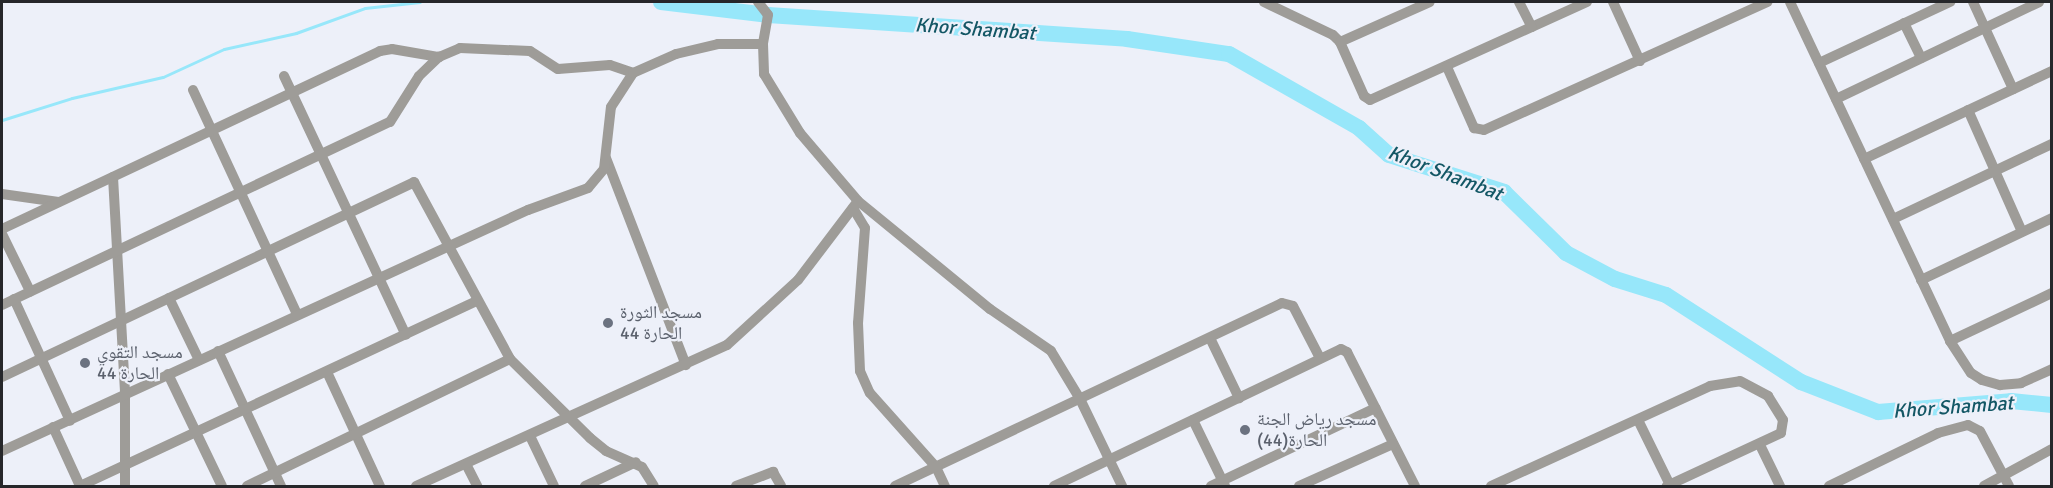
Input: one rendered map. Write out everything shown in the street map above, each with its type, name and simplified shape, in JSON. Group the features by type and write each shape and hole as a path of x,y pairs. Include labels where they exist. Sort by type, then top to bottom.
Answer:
{"street":[{"path":"758,2 768,15 763,44 764,74 770,89 800,133 856,205 865,228 858,323 860,371 886,413 936,467 945,486"},
{"path":"1264,2 1326,30 1340,42 1360,89 1370,100 1587,2"},
{"path":"1340,42 1416,4 1430,2"},
{"path":"1519,2 1532,27"},
{"path":"1613,2 1640,61"},
{"path":"1447,67 1479,131 1640,61 1767,2"},
{"path":"1790,2 1950,341 1971,373 1982,380 2000,385 2021,383 2052,369"},
{"path":"1819,63 1950,2"},
{"path":"1973,2 2013,89"},
{"path":"1836,99 2039,2"},
{"path":"1904,23 1921,58"},
{"path":"2,451 447,246 588,188 598,179 606,158 611,107 633,73 676,54 718,44 763,44"},
{"path":"2,305 390,122 419,76 439,57 460,48 517,50 537,54 558,69 610,65 633,73"},
{"path":"30,291 2,232 58,202 380,51 392,49 439,57"},
{"path":"1864,159 2052,71"},
{"path":"284,76 406,334"},
{"path":"193,90 297,314"},
{"path":"1968,110 2022,232"},
{"path":"1893,219 2052,144"},
{"path":"606,158 686,365"},
{"path":"113,177 125,394 125,486"},
{"path":"2,377 414,182 476,301 510,359 567,418 606,451 636,462 654,486"},
{"path":"2,194 58,202"},
{"path":"416,486 727,345 774,305 856,205"},
{"path":"856,205 914,242 990,309 1042,342 1080,399 1122,486"},
{"path":"1921,280 2052,218"},
{"path":"1950,341 2052,293"},
{"path":"169,298 199,360"},
{"path":"14,299 70,421"},
{"path":"53,427 80,486 476,301"},
{"path":"895,486 1288,303 1320,358"},
{"path":"1210,338 1239,398"},
{"path":"1058,486 1320,358 1345,350 1416,486"},
{"path":"218,351 281,486"},
{"path":"247,486 510,359"},
{"path":"327,372 380,486"},
{"path":"168,374 222,486"},
{"path":"1491,486 1710,386 1740,381 1768,396 1785,424 1782,433 1760,445 1669,486 1638,420"},
{"path":"1211,486 1224,484 1375,408"},
{"path":"1194,420 1224,484"},
{"path":"1829,486 1938,432 1968,425 1980,431 2006,482"},
{"path":"530,436 554,486"},
{"path":"1299,486 1394,444"},
{"path":"1760,445 1780,486"},
{"path":"1984,486 2006,482 2052,449"},
{"path":"585,486 636,462"},
{"path":"466,464 477,486"},
{"path":"736,486 772,472 782,486"}],"waterway":[{"path":"2,120 72,98 163,77 224,49 296,33 365,8 420,2"},
{"name":"Khor Shambat","path":"661,2 768,15 1127,39 1229,54 1359,128 1389,155 1504,192 1566,253 1615,279 1666,295 1801,382 1878,412 2011,401 2052,405"}],"place":[{"name":"مسجد الثورة الحارة 44","path":"608,323"},
{"name":"مسجد التقوي الحارة 44","path":"85,363"},
{"name":"مسجد رياض الجنة الحارة(44)","path":"1245,430"}]}
